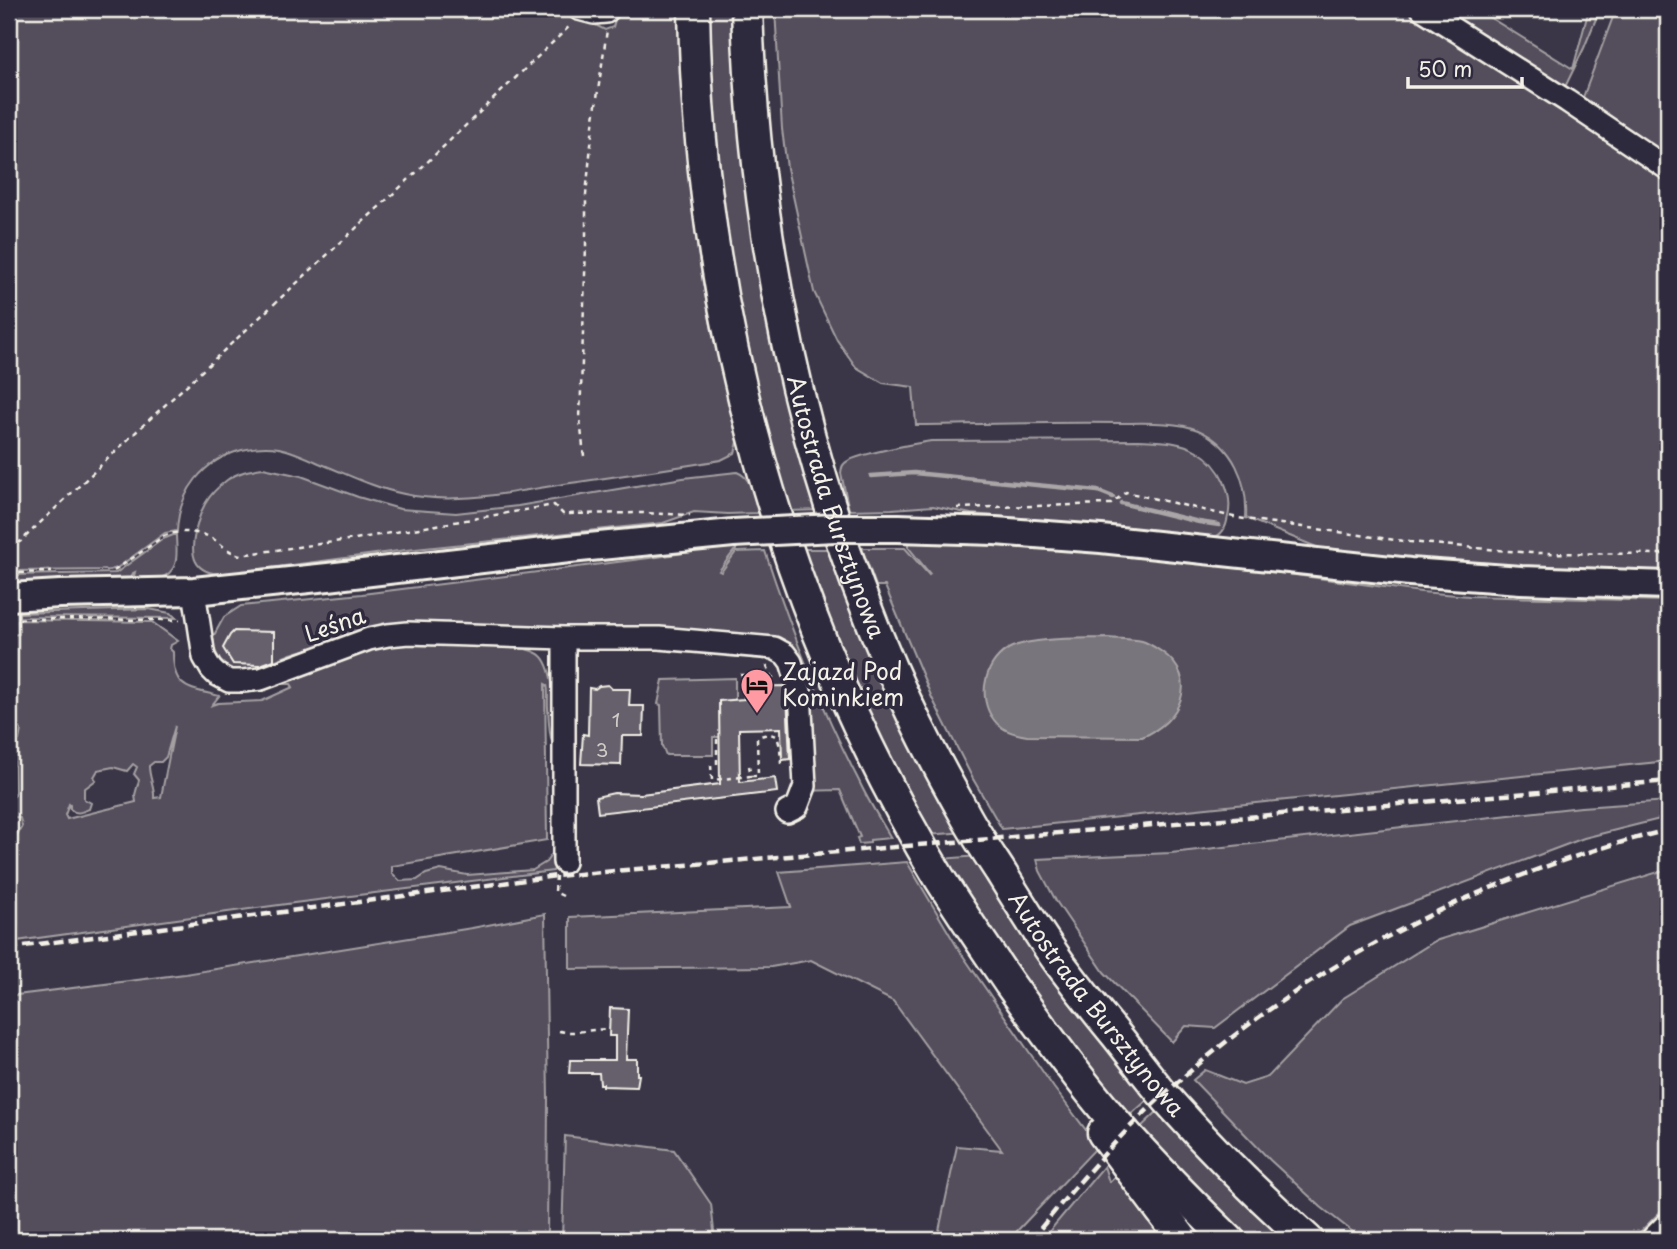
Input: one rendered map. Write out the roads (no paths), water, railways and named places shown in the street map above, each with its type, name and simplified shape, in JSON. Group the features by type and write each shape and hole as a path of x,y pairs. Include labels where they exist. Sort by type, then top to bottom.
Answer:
{"highway":[{"path":"694,9 699,118 722,299 755,442 790,558 829,657 891,790 941,879 983,945 1065,1060 1106,1111 1171,1183 1229,1240"},
{"name":"Autostrada Bursztynowa","path":"747,9 761,194 784,334 829,503 890,667 964,814 1060,964 1172,1104 1228,1164 1308,1240"},
{"path":"1027,1008 1054,1066 1183,1240"},
{"path":"1657,1240 1668,1229"}],"main road":[{"path":"9,597 194,591 569,549 733,533 835,528 995,531 1101,539 1410,572 1521,580 1668,585"}],"street":[{"path":"581,9 607,17"},
{"path":"1422,9 1668,169"},
{"name":"Leśna","path":"194,591 202,650 207,663 216,674 229,681 261,679 369,639 408,632 564,638 659,638 774,648 785,653 800,691 805,786 797,807 787,812"},
{"path":"564,638 564,862"}],"waterway":[{"path":"871,476 914,473 1098,491 1113,497"},
{"path":"1121,503 1219,525"}],"railway":[{"path":"9,948 556,876 1668,781"},
{"path":"1031,1240 1115,1142 1185,1075 1246,1026 1311,982 1378,942 1447,907 1519,876 1668,830"}],"place":[{"name":"Zajazd Pod Kominkiem","path":"757,715"}]}
